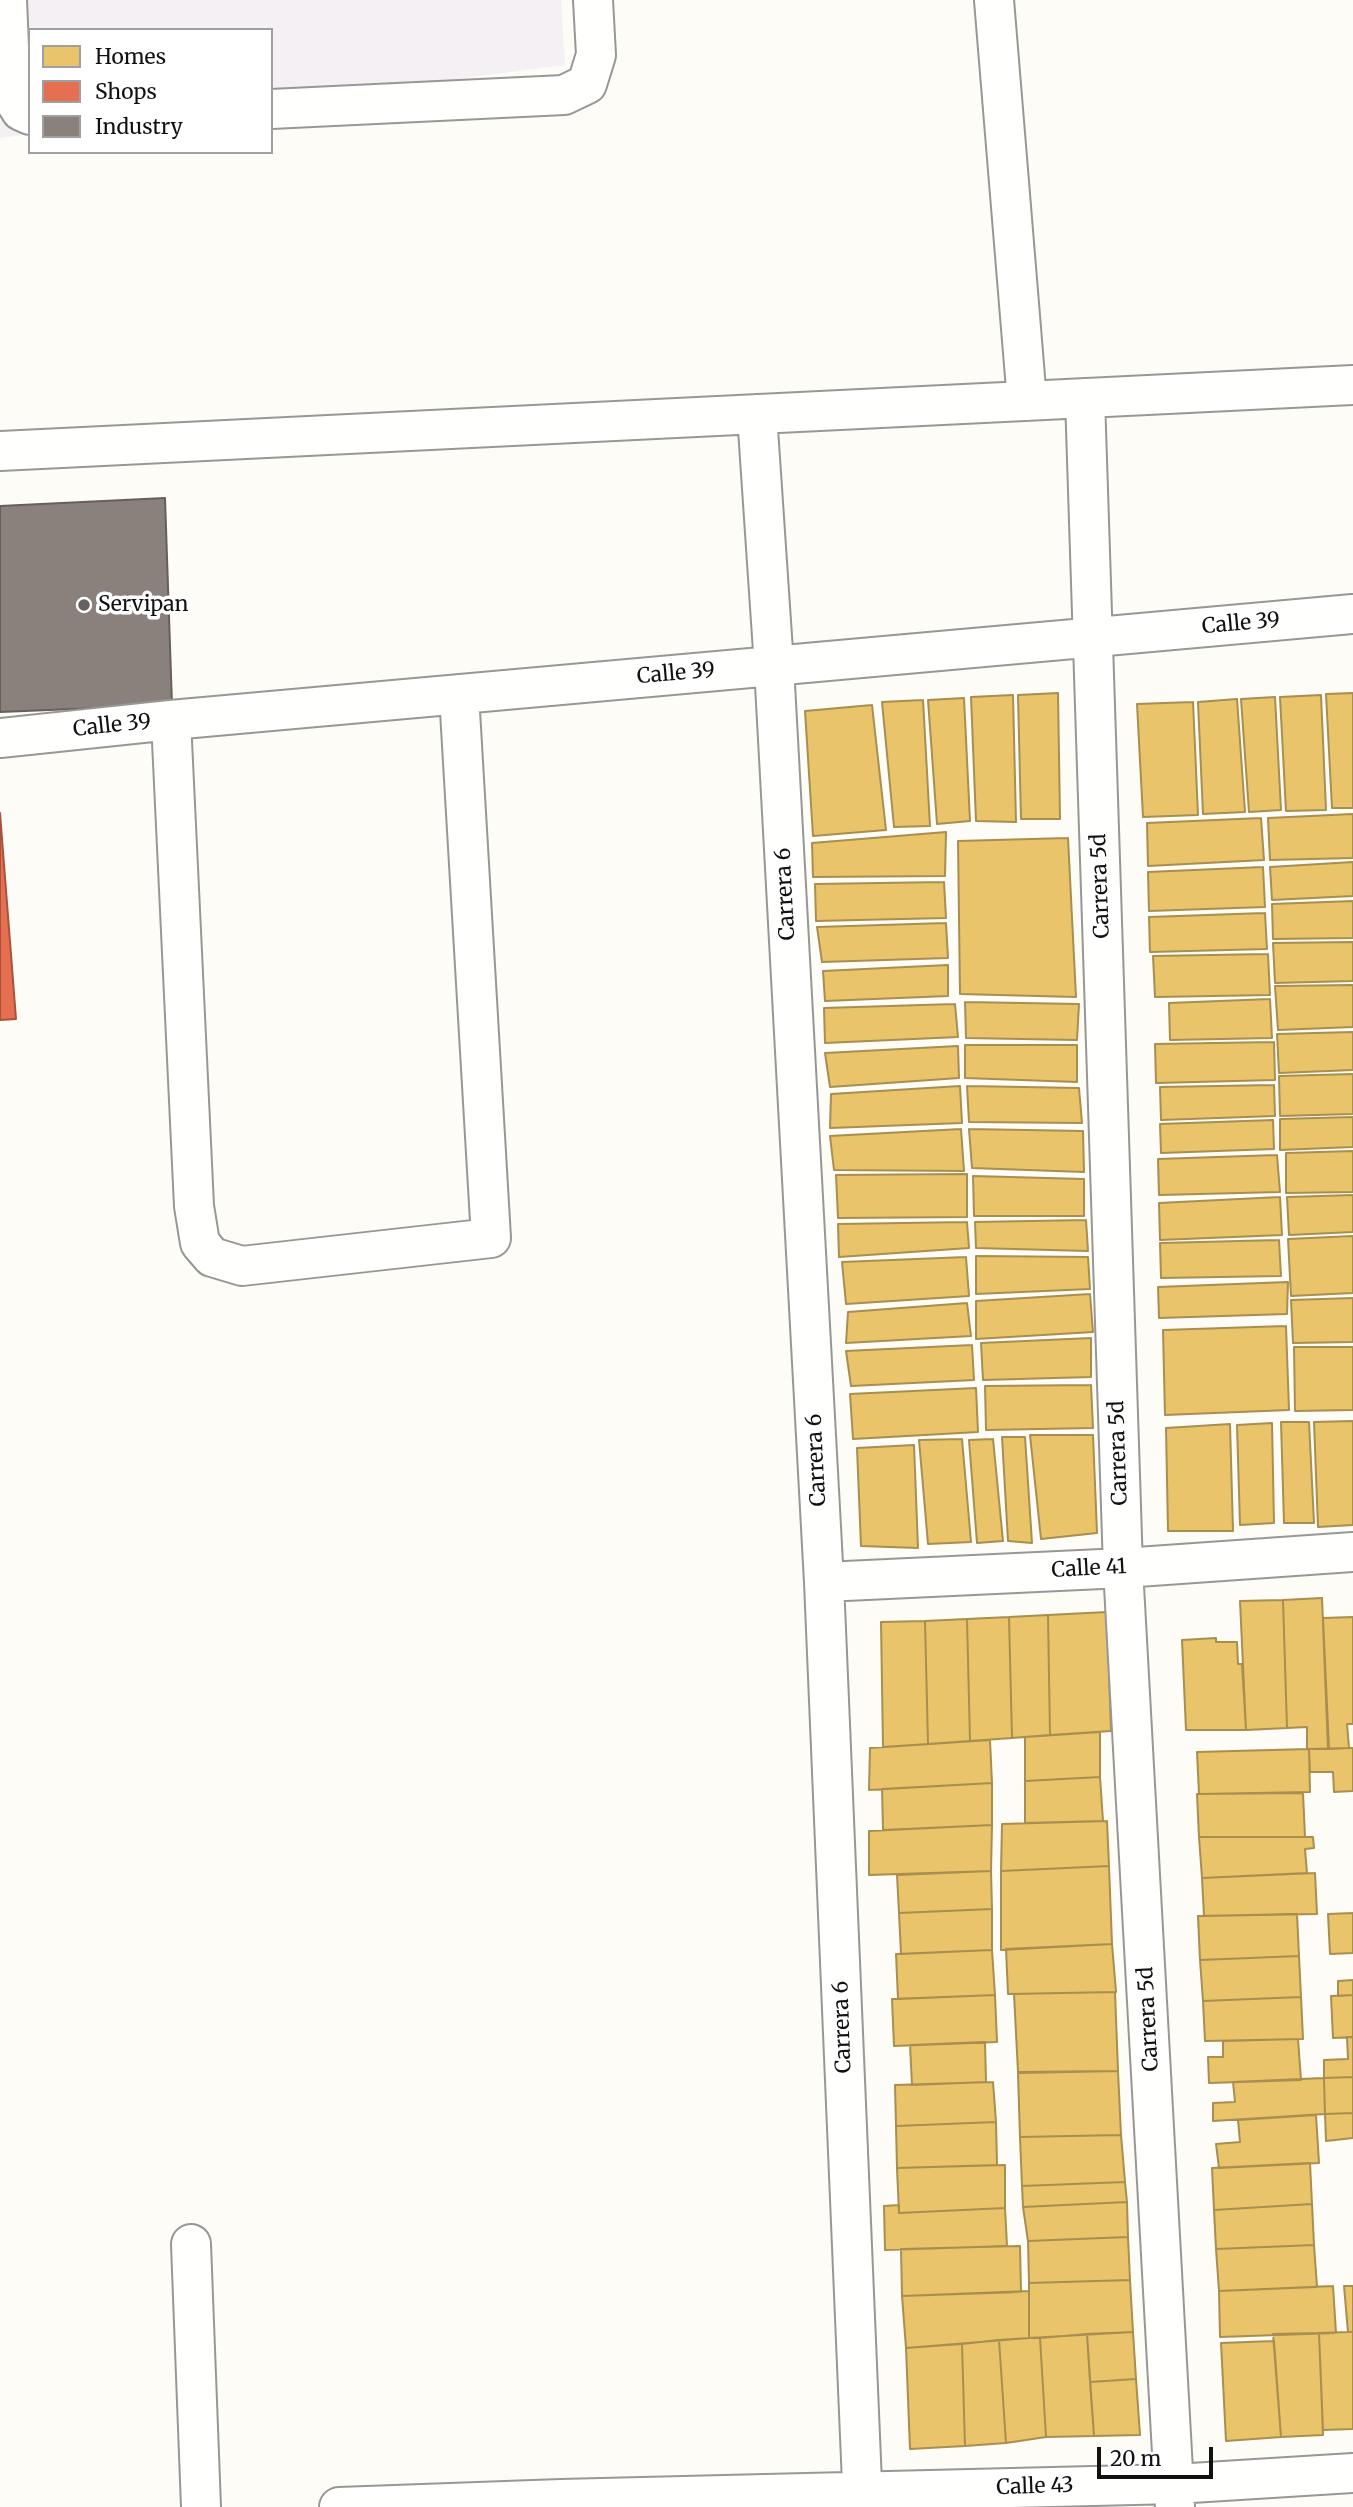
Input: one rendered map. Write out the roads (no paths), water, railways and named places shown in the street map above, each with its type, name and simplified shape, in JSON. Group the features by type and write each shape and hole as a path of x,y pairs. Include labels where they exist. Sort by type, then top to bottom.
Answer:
{"street":[{"path":"6,0 11,95 21,111 28,114"},
{"path":"273,109 564,95 587,84 596,55 593,0"},
{"path":"994,0 1027,401"},
{"path":"0,451 1353,386"},
{"name":"Carrera 5d","path":"1085,398 1123,1568 1175,2495"},
{"name":"Carrera 6","path":"757,414 774,666 824,1582 863,2499"},
{"name":"Calle 39","path":"0,738 171,720 1353,614"},
{"path":"171,720 194,1206 200,1243 212,1256 242,1266 491,1238 459,694"},
{"name":"Calle 41","path":"824,1582 1123,1568 1353,1552"},
{"path":"191,2244 201,2507"},
{"name":"Calle 43","path":"339,2507 1175,2495 1353,2473"}],"place":[{"name":"Servipan","path":"84,605"}]}
